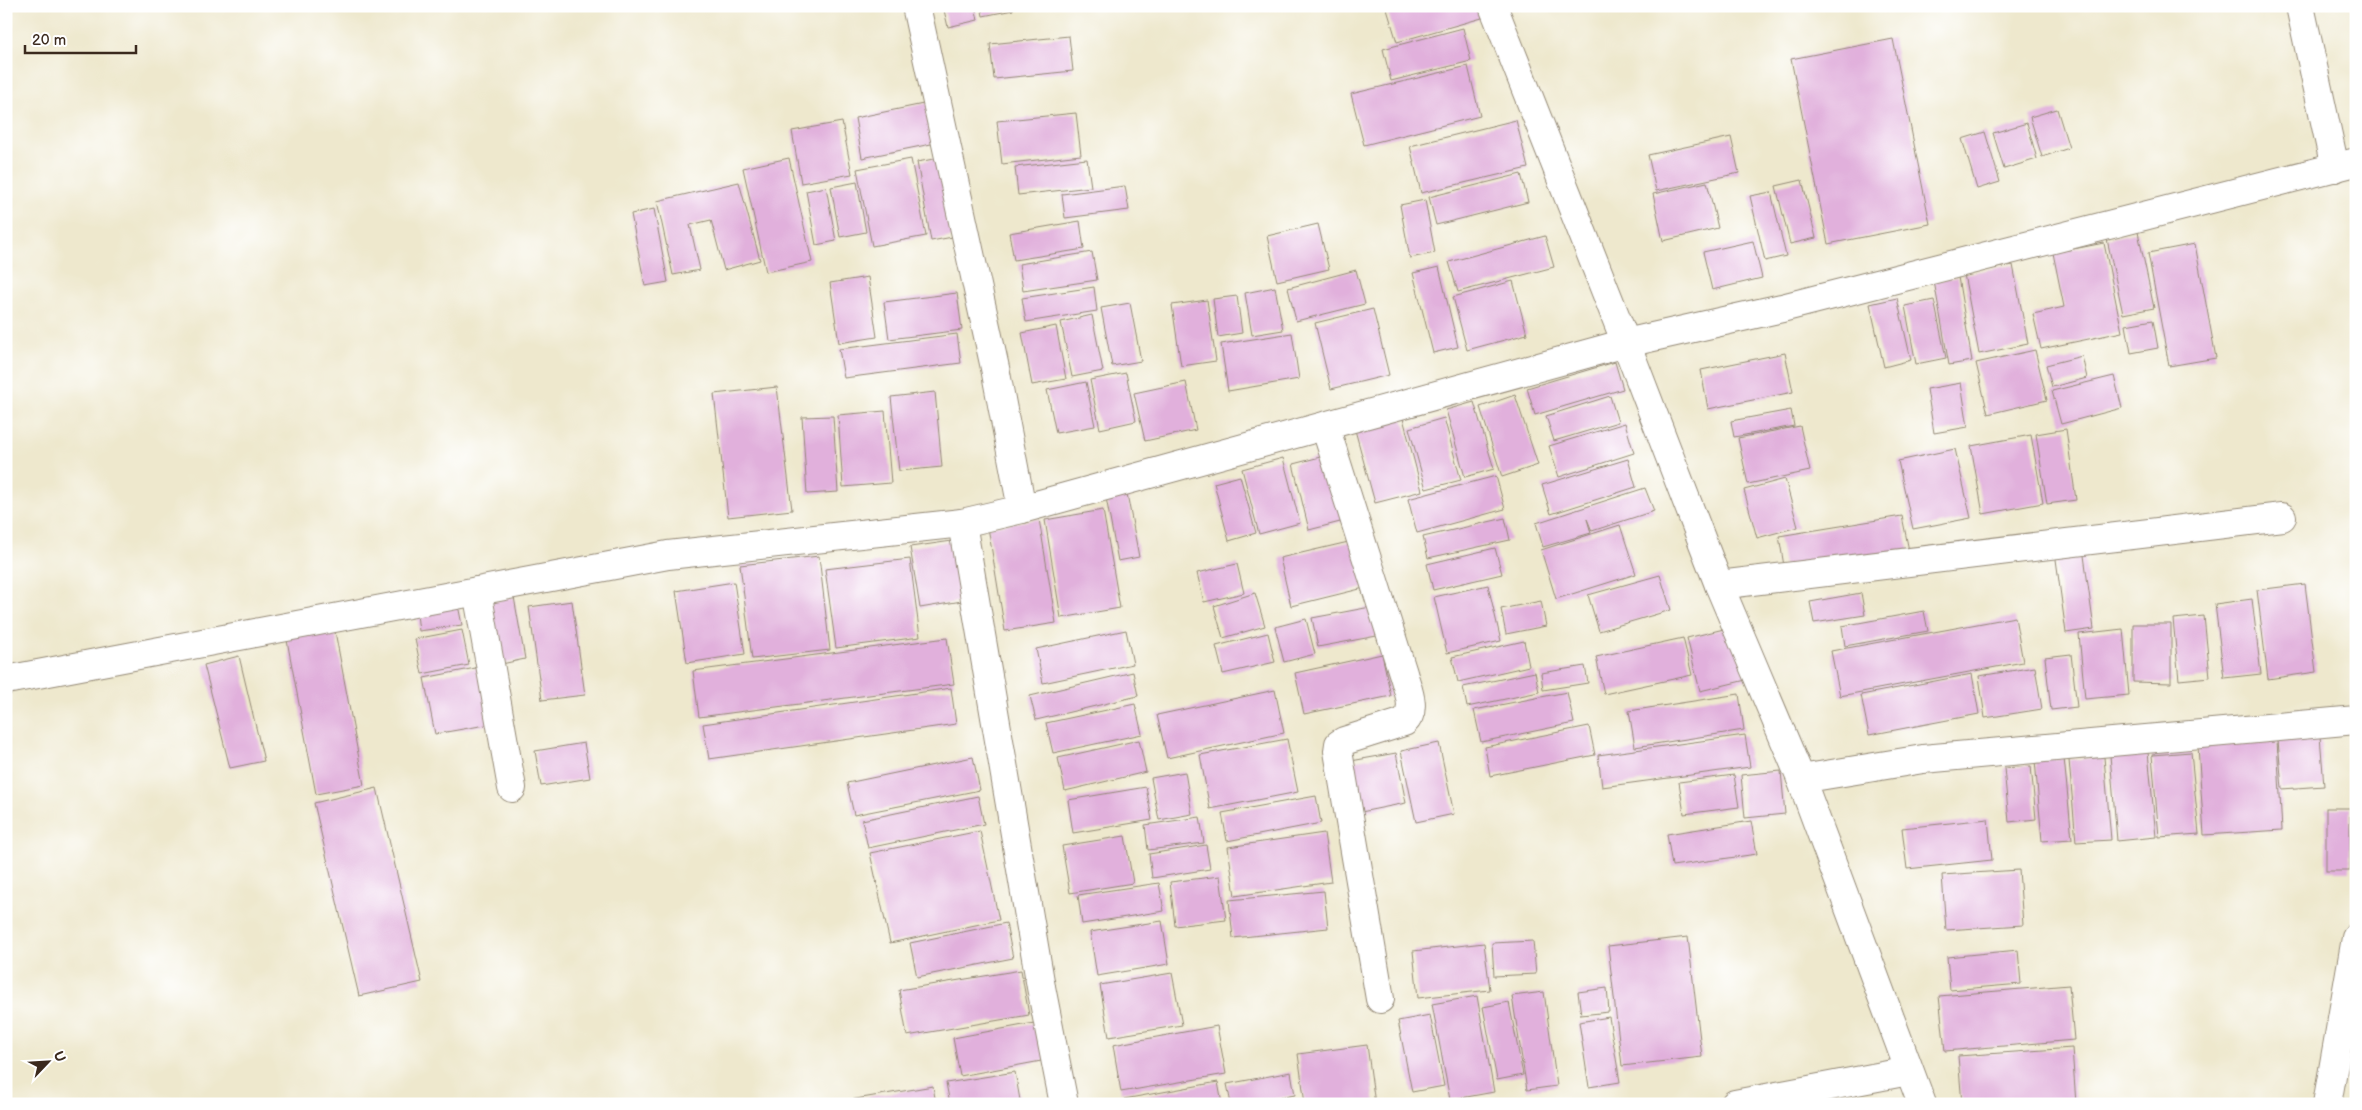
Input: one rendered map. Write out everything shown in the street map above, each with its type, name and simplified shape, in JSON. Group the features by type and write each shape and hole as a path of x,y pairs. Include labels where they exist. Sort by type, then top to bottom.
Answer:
{"street":[{"path":"916,6 993,359 1022,509"},
{"path":"1493,6 1626,343 1719,586 1801,779 1922,1104"},
{"path":"6,680 668,555 962,523 1022,509 1626,343 1782,308 2345,165 2300,6"},
{"path":"1324,426 1403,673 1412,709 1410,718 1404,722 1344,741 1339,744 1338,750 1380,999"},
{"path":"1719,586 2282,517"},
{"path":"962,523 1041,987 1064,1104"},
{"path":"477,591 512,788"},
{"path":"1801,779 1923,759 2356,720"},
{"path":"2327,1104 2356,938"},
{"path":"1735,1104 1909,1071"}],"building":[{"path":"943,6 975,6 978,20 948,27"},
{"path":"981,6 1012,6 1013,10 983,16"},
{"path":"1386,6 1479,6 1482,18 1397,42"},
{"path":"1463,28 1471,61 1391,81 1383,49"},
{"path":"1069,36 1073,71 994,79 990,44"},
{"path":"1893,39 1930,224 1828,244 1791,59"},
{"path":"1468,66 1480,116 1364,145 1351,94"},
{"path":"933,102 941,142 862,158 855,118"},
{"path":"2057,109 2069,148 2042,157 2030,117"},
{"path":"1076,113 1081,155 1002,164 997,121"},
{"path":"1516,120 1528,168 1421,193 1410,146"},
{"path":"842,122 852,174 801,183 792,131"},
{"path":"2027,123 2037,159 2004,169 1993,133"},
{"path":"1985,132 2000,182 1977,189 1962,139"},
{"path":"1731,137 1739,173 1656,191 1648,155"},
{"path":"945,157 958,236 931,241 917,162"},
{"path":"789,158 812,262 766,272 743,168"},
{"path":"911,159 926,236 872,246 857,169"},
{"path":"1087,159 1091,187 1018,195 1015,167"},
{"path":"1521,174 1528,202 1436,225 1429,197"},
{"path":"1802,180 1816,238 1790,244 1776,186"},
{"path":"739,182 760,260 724,270 711,220 690,225 700,270 673,275 657,201"},
{"path":"857,182 866,232 840,237 831,187"},
{"path":"1707,182 1718,228 1663,241 1653,194"},
{"path":"1125,186 1129,210 1065,218 1062,194"},
{"path":"826,187 836,241 816,245 806,191"},
{"path":"1771,192 1786,256 1765,261 1750,196"},
{"path":"1425,200 1435,253 1410,258 1400,205"},
{"path":"654,209 668,282 645,286 631,214"},
{"path":"1080,221 1084,249 1014,260 1009,233"},
{"path":"1318,224 1329,269 1277,281 1267,236"},
{"path":"2138,232 2154,308 2123,314 2107,239"},
{"path":"1545,236 1554,267 1458,292 1449,262"},
{"path":"1753,241 1762,278 1712,290 1703,252"},
{"path":"2104,243 2122,332 2041,349 2033,314 2064,307 2053,253"},
{"path":"2195,244 2216,358 2169,366 2148,253"},
{"path":"1092,252 1097,280 1023,291 1019,264"},
{"path":"2013,265 2028,344 1979,354 1964,274"},
{"path":"1439,267 1458,347 1433,353 1413,273"},
{"path":"1356,270 1365,304 1296,321 1288,288"},
{"path":"868,277 877,337 839,343 830,283"},
{"path":"1958,277 1972,361 1949,365 1934,281"},
{"path":"1513,281 1527,334 1467,350 1453,297"},
{"path":"1094,287 1097,311 1026,322 1022,298"},
{"path":"1275,287 1283,330 1252,335 1245,293"},
{"path":"957,293 962,330 889,339 884,302"},
{"path":"1237,296 1242,333 1218,337 1213,299"},
{"path":"1897,298 1911,360 1884,367 1870,304"},
{"path":"1207,300 1216,361 1181,366 1172,305"},
{"path":"1934,300 1946,358 1916,364 1905,306"},
{"path":"1130,303 1141,361 1112,366 1101,308"},
{"path":"1373,309 1389,375 1331,389 1315,323"},
{"path":"1092,315 1103,371 1072,377 1061,322"},
{"path":"2153,320 2158,348 2131,353 2126,325"},
{"path":"1056,326 1066,379 1032,385 1022,333"},
{"path":"1292,333 1299,379 1228,391 1221,344"},
{"path":"957,334 961,363 844,378 839,349"},
{"path":"2035,350 2047,400 1988,414 1976,363"},
{"path":"1785,353 1793,392 1708,409 1701,370"},
{"path":"2082,356 2087,378 2052,387 2046,365"},
{"path":"1615,362 1623,389 1535,415 1527,388"},
{"path":"1126,373 1136,421 1100,429 1090,380"},
{"path":"2114,376 2122,408 2061,424 2052,391"},
{"path":"1086,382 1095,426 1056,433 1047,390"},
{"path":"1186,382 1196,430 1145,441 1134,393"},
{"path":"1961,383 1968,427 1934,433 1927,389"},
{"path":"777,387 792,510 728,517 714,394"},
{"path":"935,392 942,467 899,471 891,397"},
{"path":"1515,395 1538,465 1502,477 1480,407"},
{"path":"1610,396 1618,422 1554,441 1546,416"},
{"path":"1474,402 1494,469 1465,477 1446,410"},
{"path":"1791,410 1794,426 1734,437 1731,421"},
{"path":"885,411 891,483 843,487 838,415"},
{"path":"833,416 838,492 807,494 802,417"},
{"path":"1403,418 1422,491 1375,503 1355,430"},
{"path":"1444,418 1461,480 1426,489 1409,428"},
{"path":"1625,423 1634,453 1559,477 1549,446"},
{"path":"1800,426 1810,471 1748,484 1738,438"},
{"path":"2066,429 2076,500 2047,504 2036,434"},
{"path":"2031,435 2043,503 1983,514 1971,446"},
{"path":"1955,449 1971,518 1913,529 1898,461"},
{"path":"1328,455 1344,521 1309,530 1293,464"},
{"path":"1283,458 1300,523 1259,534 1242,469"},
{"path":"1628,459 1636,487 1551,514 1542,485"},
{"path":"1240,476 1256,533 1229,541 1214,483"},
{"path":"1496,476 1505,509 1417,533 1408,499"},
{"path":"1785,479 1798,527 1757,538 1744,490"},
{"path":"1125,483 1139,557 1118,561 1104,487"},
{"path":"1645,488 1654,511 1592,531 1587,519 1591,533 1543,547 1536,523"},
{"path":"1103,510 1120,608 1061,618 1045,520"},
{"path":"1902,516 1909,551 1785,572 1779,536"},
{"path":"1505,518 1510,540 1428,558 1423,537"},
{"path":"1039,519 1056,623 1005,631 988,527"},
{"path":"1620,525 1636,574 1556,599 1541,550"},
{"path":"959,540 968,600 920,608 910,547"},
{"path":"1357,540 1368,587 1291,606 1280,558"},
{"path":"1495,548 1502,574 1433,590 1427,564"},
{"path":"2083,548 2094,629 2066,633 2055,552"},
{"path":"819,556 830,650 752,659 740,565"},
{"path":"910,559 920,637 836,648 825,569"},
{"path":"1237,564 1244,593 1204,602 1197,573"},
{"path":"1660,575 1671,610 1599,631 1588,595"},
{"path":"734,582 745,654 687,663 676,591"},
{"path":"2305,584 2316,672 2268,679 2257,590"},
{"path":"1488,585 1501,641 1447,653 1434,597"},
{"path":"1255,593 1265,626 1223,638 1214,606"},
{"path":"1861,593 1865,615 1814,623 1810,602"},
{"path":"514,597 525,659 497,665 486,603"},
{"path":"2252,599 2261,674 2224,678 2215,604"},
{"path":"457,600 462,625 419,631 416,606"},
{"path":"572,601 585,695 542,700 529,607"},
{"path":"1541,601 1546,626 1506,634 1501,609"},
{"path":"1376,606 1382,635 1318,647 1312,618"},
{"path":"1924,611 1928,631 1845,646 1842,626"},
{"path":"2204,616 2210,677 2179,680 2173,619"},
{"path":"2015,617 2023,662 1840,696 1831,651"},
{"path":"1306,619 1315,654 1284,662 1275,627"},
{"path":"2133,624 2171,624 2171,683 2133,682"},
{"path":"334,626 364,785 316,794 286,635"},
{"path":"1732,627 1746,680 1700,691 1687,638"},
{"path":"2123,629 2129,695 2085,699 2079,634"},
{"path":"462,630 469,665 422,674 415,639"},
{"path":"1126,630 1133,664 1043,683 1036,649"},
{"path":"1268,633 1275,662 1223,674 1216,646"},
{"path":"947,638 954,684 699,717 693,671"},
{"path":"1683,638 1692,675 1604,694 1596,657"},
{"path":"1524,641 1529,666 1458,682 1452,657"},
{"path":"1382,654 1391,696 1304,714 1295,673"},
{"path":"2071,654 2077,707 2051,710 2045,657"},
{"path":"239,656 264,761 230,768 204,665"},
{"path":"486,666 497,723 435,734 424,678"},
{"path":"1585,666 1588,683 1543,690 1541,673"},
{"path":"2035,667 2042,709 1985,718 1979,676"},
{"path":"1133,672 1138,696 1036,720 1030,696"},
{"path":"1535,672 1539,692 1467,707 1463,687"},
{"path":"1972,674 1979,714 1869,735 1861,695"},
{"path":"951,688 956,724 709,759 703,724"},
{"path":"1275,690 1284,733 1167,758 1157,715"},
{"path":"1567,692 1574,723 1481,742 1474,710"},
{"path":"1739,694 1744,730 1635,747 1629,711"},
{"path":"1135,704 1142,734 1053,753 1046,723"},
{"path":"1589,726 1595,755 1490,776 1485,747"},
{"path":"1745,735 1750,767 1602,787 1598,755"},
{"path":"2320,736 2324,786 2282,789 2278,740"},
{"path":"1287,739 1298,792 1210,809 1200,755"},
{"path":"1139,740 1146,772 1065,791 1058,758"},
{"path":"2277,741 2282,830 2204,835 2198,746"},
{"path":"584,743 590,778 541,786 535,751"},
{"path":"1439,743 1454,814 1416,822 1401,751"},
{"path":"2148,752 2156,837 2117,841 2110,755"},
{"path":"2191,752 2199,834 2159,837 2152,755"},
{"path":"1396,753 1406,803 1361,812 1351,761"},
{"path":"973,757 980,790 854,815 847,783"},
{"path":"2104,757 2111,840 2076,842 2069,760"},
{"path":"2064,758 2072,839 2042,841 2035,760"},
{"path":"2031,766 2036,819 2009,822 2004,768"},
{"path":"1781,771 1785,814 1745,818 1741,775"},
{"path":"1185,772 1192,814 1159,820 1151,778"},
{"path":"1734,775 1739,807 1684,814 1679,782"},
{"path":"1146,787 1152,820 1073,833 1068,800"},
{"path":"377,788 422,982 359,996 314,803"},
{"path":"978,796 984,824 868,848 862,820"},
{"path":"1316,796 1321,823 1227,841 1222,813"},
{"path":"2326,808 2350,808 2350,871 2326,871"},
{"path":"1200,817 1204,843 1148,850 1145,825"},
{"path":"1988,819 1992,860 1907,869 1902,828"},
{"path":"1751,821 1757,854 1672,866 1667,834"},
{"path":"980,831 999,920 890,943 870,853"},
{"path":"1324,833 1331,882 1235,896 1228,847"},
{"path":"1125,836 1133,883 1070,893 1062,846"},
{"path":"1206,845 1210,869 1152,878 1149,854"},
{"path":"2019,870 2023,925 1946,930 1942,875"},
{"path":"1220,876 1226,920 1175,926 1170,882"},
{"path":"1159,883 1164,911 1082,924 1078,895"},
{"path":"1324,891 1328,928 1233,938 1229,900"},
{"path":"1162,921 1169,964 1097,976 1090,932"},
{"path":"1006,923 1013,958 917,977 910,943"},
{"path":"1688,937 1702,1057 1622,1066 1608,946"},
{"path":"1533,941 1536,974 1494,976 1492,943"},
{"path":"1484,943 1490,990 1418,998 1413,951"},
{"path":"2018,950 2021,984 1950,990 1947,957"},
{"path":"1021,970 1029,1015 907,1036 899,990"},
{"path":"1172,973 1182,1025 1109,1037 1100,985"},
{"path":"2069,985 2074,1040 1945,1051 1939,996"},
{"path":"1607,988 1609,1012 1581,1015 1578,992"},
{"path":"1544,992 1557,1086 1527,1090 1512,996"},
{"path":"1477,996 1494,1092 1450,1100 1432,1004"},
{"path":"1509,1002 1523,1075 1497,1080 1483,1007"},
{"path":"1430,1015 1444,1086 1412,1092 1398,1021"},
{"path":"1609,1017 1620,1082 1589,1087 1579,1022"},
{"path":"1045,1021 1052,1059 960,1076 953,1038"},
{"path":"1217,1026 1226,1074 1121,1092 1113,1045"},
{"path":"1367,1045 1375,1104 1305,1104 1298,1054"},
{"path":"2072,1048 2076,1104 1962,1104 1958,1056"},
{"path":"1015,1072 1020,1100 999,1104 950,1104 946,1083"},
{"path":"1291,1072 1295,1095 1247,1104 1231,1104 1227,1084"},
{"path":"1218,1082 1222,1104 1125,1104 1124,1099"},
{"path":"933,1086 936,1104 832,1104 832,1103"}]}
